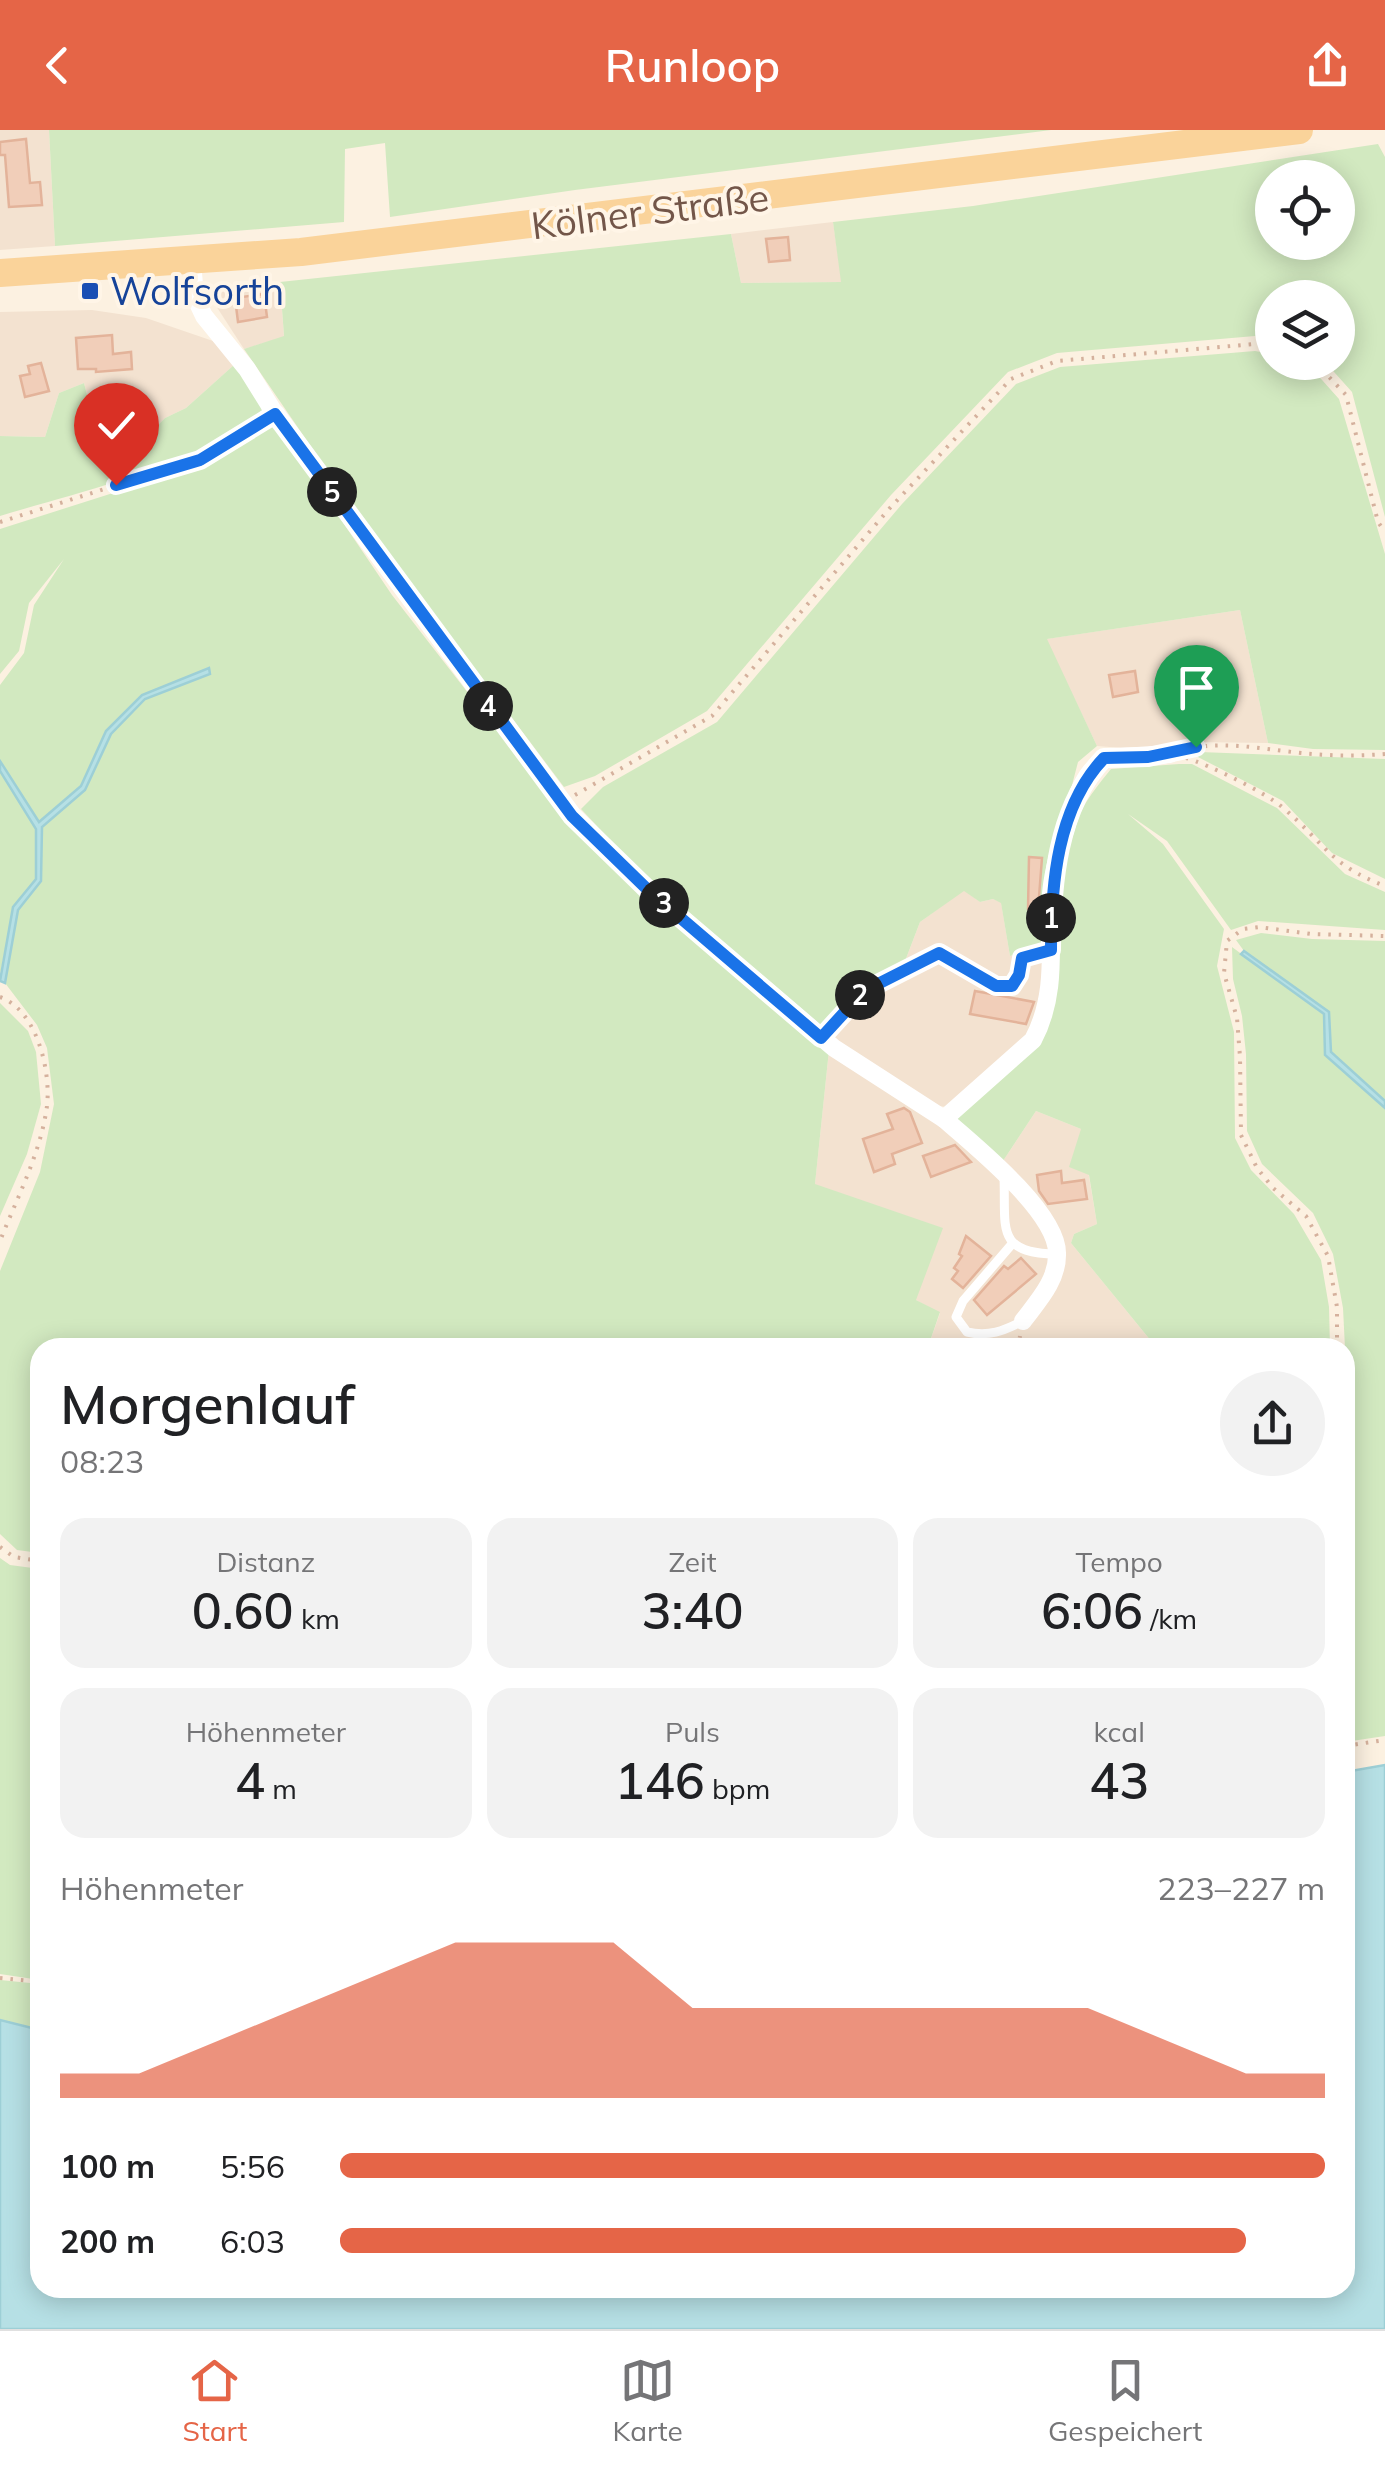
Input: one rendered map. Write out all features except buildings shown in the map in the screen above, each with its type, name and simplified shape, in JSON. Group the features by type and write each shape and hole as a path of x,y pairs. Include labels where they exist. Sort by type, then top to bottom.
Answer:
{"main road":[{"name":"Kölner Straße","path":"0,273 340,248 1299,130"}],"street":[{"path":"192,261 195,297 204,316 248,369 275,414 562,803 606,852 821,1038 887,1085 944,1118 1004,1170 1053,1232 1058,1254 1048,1290 1023,1321"},
{"path":"944,1118 1033,1040 1047,1008 1051,890 1064,837 1088,775 1104,758 1170,754"}],"lane":[{"path":"821,1038 864,991 939,953 996,986 1012,986 1022,958 1051,950"},
{"path":"1004,1170 1006,1232 1012,1244 1030,1254 1058,1254"},
{"path":"1012,1244 963,1301 956,1318 966,1332 982,1335 1001,1332 1023,1321"}],"path":[{"path":"562,803 712,716 889,510 1011,379 1058,361 1255,344"},
{"path":"1332,380 1346,395 1378,522 1385,532"},
{"path":"0,522 200,460 275,414"},
{"path":"1170,754 1196,747 1269,748 1316,755 1385,754"},
{"path":"1170,754 1194,760 1280,804 1332,858 1350,871 1385,886"},
{"path":"1337,1338 1337,1307 1328,1256 1306,1216 1273,1188 1257,1168 1241,1135 1237,1018 1224,972 1227,942 1244,929 1260,927 1311,934 1385,936"},
{"path":"0,997 18,1008 43,1053 47,1105 30,1164 0,1241"},
{"path":"0,1547 14,1558 30,1560"},
{"path":"1355,1744 1385,1740"},
{"path":"0,1978 30,1981"}],"shaded area":[{"path":"0,130 49,130 55,246 0,250"},
{"path":"833,222 842,282 741,283 731,234"},
{"path":"280,282 284,337 244,349 207,292"},
{"path":"92,310 146,318 213,341 235,364 186,408 165,418 158,425 157,434 94,423 84,383 59,393 45,437 0,436 0,312"},
{"path":"1240,610 1268,743 1194,742 1148,750 1097,746 1046,639"},
{"path":"964,890 980,902 1001,902 1010,956 1047,943 1048,964 1031,1034 947,1107 930,1105 818,1027 868,984 902,969 920,922"},
{"path":"829,1050 1001,1164 1036,1111 1081,1129 1097,1224 1074,1234 1071,1243 1149,1338 931,1338 940,1313 916,1300 815,1184"}],"green space":[{"path":"49,130 1051,130 390,217 385,143 345,149 344,222 55,246"},
{"path":"1378,144 1385,157 1385,517 1352,392 1341,380 1355,380 1355,280 1255,280 1255,336 1057,353 1008,372 891,495 707,711 595,776 564,787 351,505 244,349 284,336 280,282 731,234 741,283 841,282 833,222 973,206 1255,163 1255,260 1355,260 1355,160 1273,160"},
{"path":"1255,351 1255,380 1322,380 1339,399 1385,554 1385,750 1313,749 1268,743 1240,610 1047,639 1097,746 1078,762 1063,820 1047,943 1010,956 1001,903 993,899 980,902 964,891 920,922 902,969 868,984 832,1022 818,1027 627,858 581,809 603,787 717,722 902,504 1016,384 1060,367"},
{"path":"235,364 259,399 262,411 244,428 216,444 141,474 0,516 0,436 45,437 59,393 84,383 94,423 156,434 165,418 186,408"},
{"path":"265,426 279,428 392,595 566,819 829,1050 815,1184 943,1228 916,1300 940,1312 931,1338 30,1338 30,1552 17,1550 0,1534 0,1271 40,1172 54,1104 47,1048 37,1025 5,983 18,910 41,881 41,827 85,790 111,734 145,699 210,673 142,695 106,731 81,786 39,823 0,761 0,685 24,653 34,605 64,559 29,603 19,651 0,674 0,529 204,464"},
{"path":"1200,752 1385,759 1385,879 1332,853 1283,801 1196,756"},
{"path":"1192,764 1277,808 1345,874 1385,892 1385,930 1258,921 1231,930 1167,841 1128,814 1163,844 1224,929 1217,966 1234,1032 1235,1138 1251,1170 1294,1214 1321,1260 1330,1338 1149,1338 1071,1243 1074,1234 1097,1224 1089,1175 1069,1167 1081,1129 1036,1111 1001,1164 958,1122 957,1117 1036,1043 1058,874 1083,807 1111,769"},
{"path":"0,771 36,829 36,879 13,907 0,975"},
{"path":"1261,933 1385,941 1385,1101 1330,1052 1329,1012 1244,951 1236,940"},
{"path":"1232,947 1324,1015 1325,1055 1385,1108 1385,1736 1355,1740 1355,1338 1344,1338 1333,1254 1313,1213 1262,1164 1247,1131 1246,1054 1233,979"},
{"path":"0,1003 28,1031 36,1052 41,1104 27,1154 0,1216"},
{"path":"0,1558 10,1565 30,1568 30,1978 0,1974"},
{"path":"0,1980 30,1983 30,2028 0,2020"}],"water":[{"path":"209,668 210,674 145,699 111,734 85,790 42,827 41,881 18,910 5,983 0,981 13,907 36,879 36,829 0,771 0,761 39,822 81,786 106,731 142,695"},
{"path":"1244,951 1329,1012 1331,1052 1385,1101 1385,1108 1325,1055 1324,1014 1241,954"},
{"path":"1385,1765 1385,2329 0,2329 0,2020 30,2028 30,2298 1355,2298 1355,1770"}],"place":[{"name":"Wolfsorth","path":"90,291"}],"route":[{"path":"116,485 200,460 275,414 572,816 648,890 821,1038 864,991 939,953 996,986 1012,986 1022,958 1051,950 1051,890 1059,852 1088,775 1104,758 1148,757 1196,747"}]}
